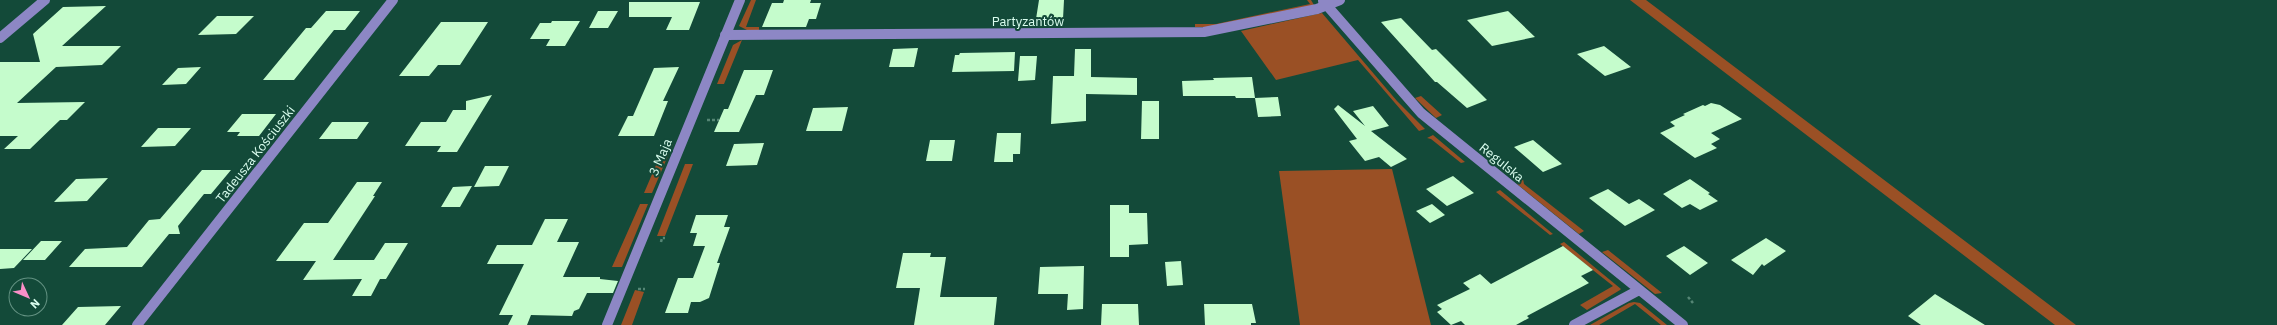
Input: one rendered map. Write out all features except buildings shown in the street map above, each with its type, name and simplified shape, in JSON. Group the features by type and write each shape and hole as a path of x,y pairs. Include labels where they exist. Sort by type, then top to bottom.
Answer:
{"street":[{"path":"0,38 44,0"},
{"name":"Tadeusza Kościuszki","path":"137,325 393,0"},
{"name":"3 Maja","path":"607,325 740,0"},
{"name":"Partyzantów","path":"725,35 1201,32 1231,28 1317,9 1324,2 1340,0"},
{"name":"Regulska","path":"1324,2 1422,113 1638,290 1683,325"},
{"path":"1574,325 1638,290"}],"path":[{"path":"661,242 662,238 665,238"},
{"path":"1688,297 1687,298 1693,302"}],"shaded area":[{"path":"751,0 756,0 746,27 759,27 759,30 749,31 739,26"},
{"path":"1307,0 1311,0 1314,5 1216,27 1195,27 1195,24 1216,24 1310,4"},
{"path":"1630,0 1646,0 2076,325 2055,325"},
{"path":"1322,13 1397,101 1425,129 1419,131 1358,60 1276,80 1241,31"},
{"path":"742,40 724,84 717,84 733,45"},
{"path":"1421,96 1442,115 1436,118 1415,98"},
{"path":"1433,135 1465,162 1461,163 1431,139 1427,138"},
{"path":"665,144 673,144 652,193 644,193"},
{"path":"685,164 693,164 665,236 657,236"},
{"path":"1392,169 1431,325 1300,325 1279,171"},
{"path":"1523,179 1524,184 1584,231 1579,234 1517,184"},
{"path":"1500,190 1553,234 1550,235 1496,192"},
{"path":"640,204 648,204 622,267 612,267"},
{"path":"1564,242 1621,289 1587,310 1580,305 1613,286 1560,244"},
{"path":"1608,250 1662,293 1655,294 1602,252"},
{"path":"635,290 644,292 632,325 621,325"},
{"path":"1629,303 1640,303 1667,325 1661,325 1635,304 1599,325 1590,325"}]}
